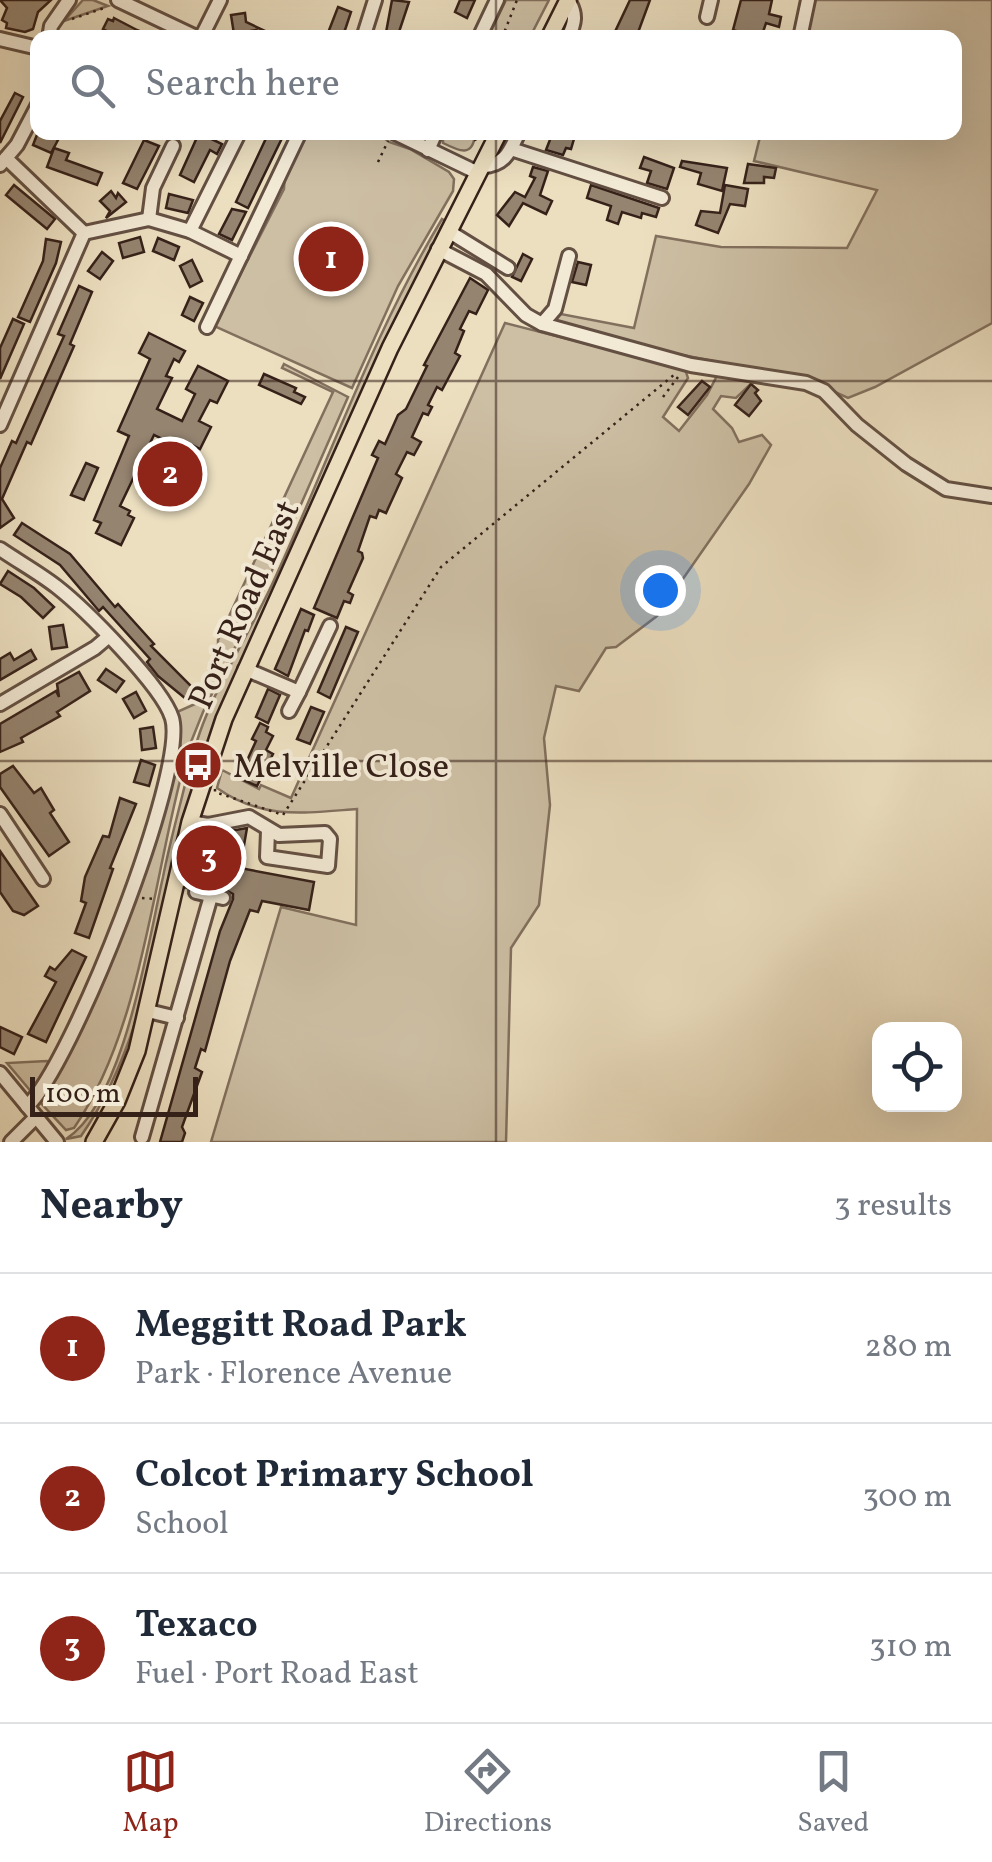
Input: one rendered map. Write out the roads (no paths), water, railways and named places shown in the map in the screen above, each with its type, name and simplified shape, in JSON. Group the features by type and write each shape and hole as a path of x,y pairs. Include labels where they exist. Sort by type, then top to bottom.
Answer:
{"main road":[{"path":"553,30 568,0"},
{"name":"Port Road East","path":"98,1141 131,1070 203,776 245,669 438,249 495,140"}],"street":[{"path":"51,30 69,0"},
{"path":"204,30 220,0"},
{"path":"366,30 375,0"},
{"path":"484,30 497,0"},
{"path":"568,0 575,11 571,30"},
{"path":"707,17 711,0"},
{"path":"802,30 808,0"},
{"path":"121,1 183,30"},
{"path":"0,39 30,46"},
{"path":"30,120 3,162 84,233"},
{"path":"190,232 236,140"},
{"path":"206,326 296,140"},
{"path":"408,140 480,169 501,162 515,140"},
{"path":"428,150 432,140"},
{"path":"149,219 153,188 173,146"},
{"path":"511,148 662,198"},
{"path":"84,233 149,219 190,232 241,256"},
{"path":"448,231 508,268"},
{"path":"0,424 84,233"},
{"path":"438,249 486,274 526,315 542,324 686,363 781,378 824,391 906,464 946,489 992,496"},
{"path":"542,324 555,309 569,256"},
{"path":"0,549 58,588 108,637 0,704"},
{"path":"289,711 324,631"},
{"name":"Port Road East","path":"11,1142 32,1112 91,993 141,862 173,758 175,729 169,711 154,688 108,637"},
{"path":"245,669 298,692"},
{"path":"0,814 43,879"},
{"path":"190,822 208,825 249,817 265,824 267,856 328,866 329,835 279,835 268,831"},
{"path":"177,880 215,892"},
{"path":"196,892 215,892"},
{"path":"142,1138 215,892"},
{"path":"148,1011 178,1018"},
{"path":"0,1073 57,1142"}],"place":[{"name":"Meggitt Road Park","path":"331,259"},
{"name":"Colcot Primary School","path":"170,474"},
{"name":"Melville Close","path":"198,765"},
{"name":"Texaco","path":"209,858"}]}
